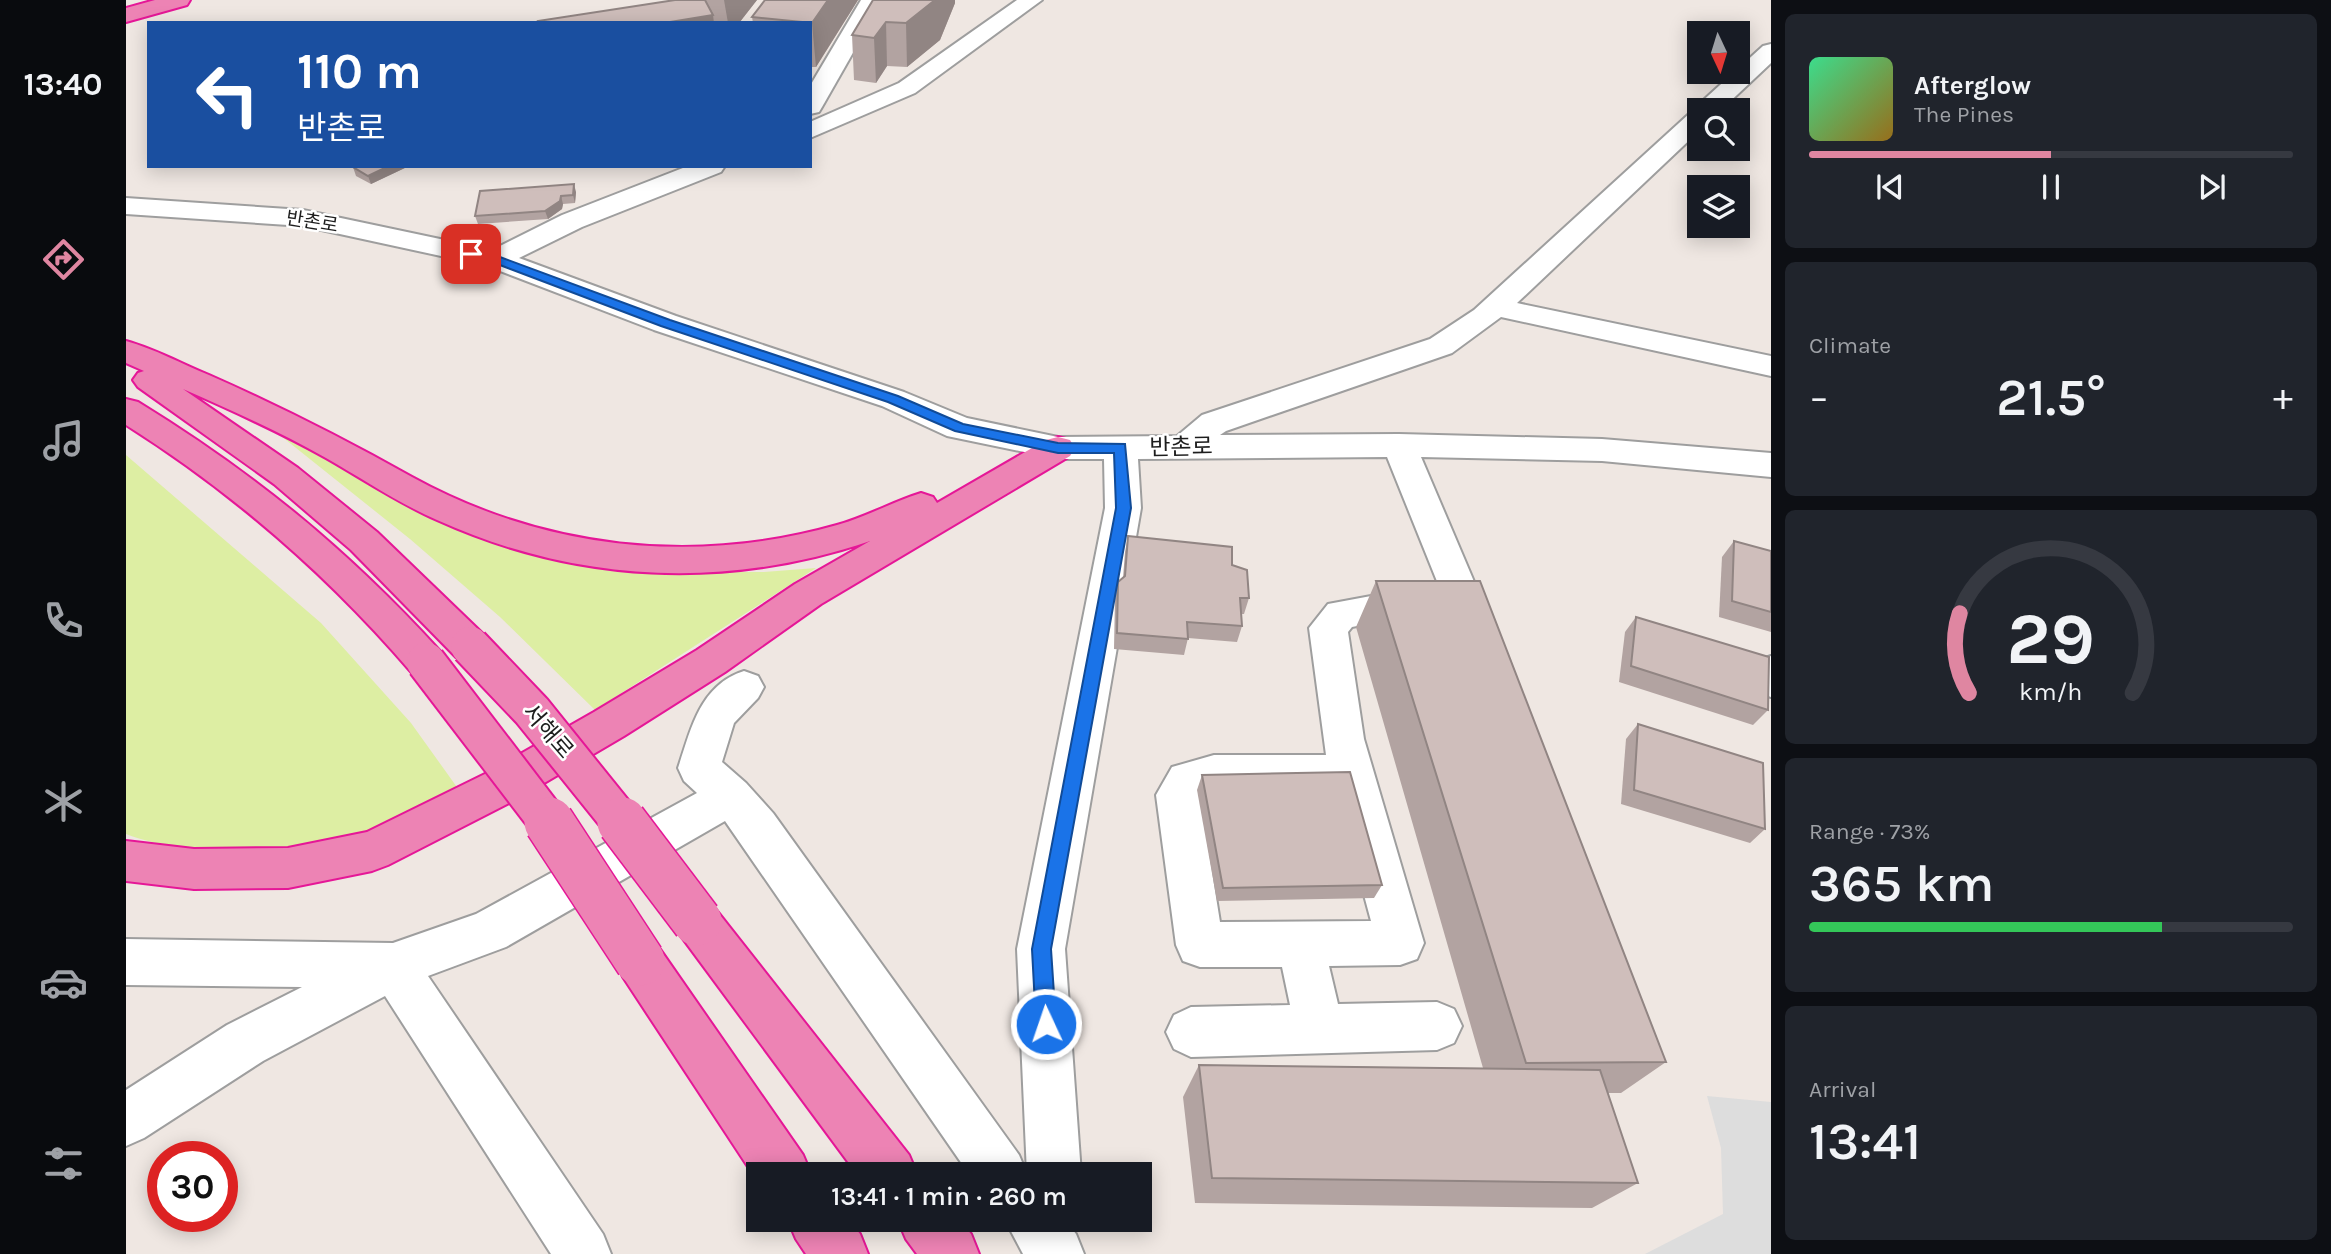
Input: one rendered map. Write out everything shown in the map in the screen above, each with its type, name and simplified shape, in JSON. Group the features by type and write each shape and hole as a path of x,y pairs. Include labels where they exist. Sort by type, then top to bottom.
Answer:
{"highway":[{"path":"126,15 179,0"},
{"path":"126,351 285,423 447,510 495,530 556,547 616,558 698,562 752,557 837,538 1058,448"},
{"name":"서해로","path":"126,368 151,381 286,476 364,541 499,674 573,759 881,1162"},
{"path":"126,410 188,448 312,544 371,600 426,662 540,809 776,1162"},
{"path":"126,861 194,869 288,868 372,851 502,786 608,724 710,661 808,594 1058,448"},
{"path":"824,1232 840,1254"},
{"path":"934,1232 951,1254"}],"street":[{"path":"812,100 819,76 872,0"},
{"path":"989,0 1022,6"},
{"path":"812,130 907,88 1022,6"},
{"path":"1720,98 1771,51"},
{"path":"1186,446 1214,423 1441,346 1495,307 1687,129"},
{"path":"495,259 678,173 702,168"},
{"name":"반촌로","path":"126,206 303,218 495,259 665,323 893,399 959,428 1058,448 1399,445 1628,452 1771,465"},
{"path":"1495,307 1771,366"},
{"path":"1399,445 1487,657"},
{"path":"1053,1162 1041,949 1124,508 1121,448"},
{"path":"1353,773 1214,773 1187,780 1178,795 1200,946 1400,943 1353,773 1343,739 1328,628 1341,614 1461,594"},
{"path":"1771,672 1771,681"},
{"path":"744,687 716,715 699,768 731,796 757,827 992,1162"},
{"path":"126,1120 245,1043 393,966 489,931 731,796"},
{"path":"1300,943 1320,1029"},
{"path":"126,962 393,966"},
{"path":"393,966 583,1254"},
{"path":"1191,1032 1437,1026"},
{"path":"1041,1232 1058,1254"},
{"path":"1057,1232 1058,1254"}],"green space":[{"path":"256,416 449,518 550,558 645,572 764,572 816,568 595,710 500,617 410,539"},
{"path":"126,455 321,623 411,723 459,790 368,834 331,844 302,848 272,851 209,850 151,842 126,834"}],"shaded area":[{"path":"1707,1096 1771,1102 1771,1254 1645,1254 1723,1214 1721,1148"}],"building":[{"path":"675,0 705,0 713,15 676,21 538,21"},
{"path":"765,0 828,0 812,23 752,17"},
{"path":"873,0 935,0 906,23 886,22 874,38 852,35"},
{"path":"355,168 385,168 368,176"},
{"path":"574,184 573,195 561,196 560,201 545,211 475,216 480,191"},
{"path":"1128,536 1232,547 1232,565 1247,570 1249,598 1240,598 1242,626 1187,622 1188,639 1117,633 1118,582 1125,576"},
{"path":"1734,541 1771,551 1771,612 1732,601"},
{"path":"1376,581 1480,581 1666,1062 1526,1063"},
{"path":"1636,617 1769,657 1768,710 1631,666"},
{"path":"1638,724 1763,763 1765,829 1634,790"},
{"path":"1350,772 1382,885 1223,888 1202,775"},
{"path":"1199,1065 1600,1070 1638,1183 1212,1178"}],"route":[{"path":"471,254 495,259 665,323 893,399 959,428 1058,448 1121,448 1124,508 1041,949 1046,1024"}]}
